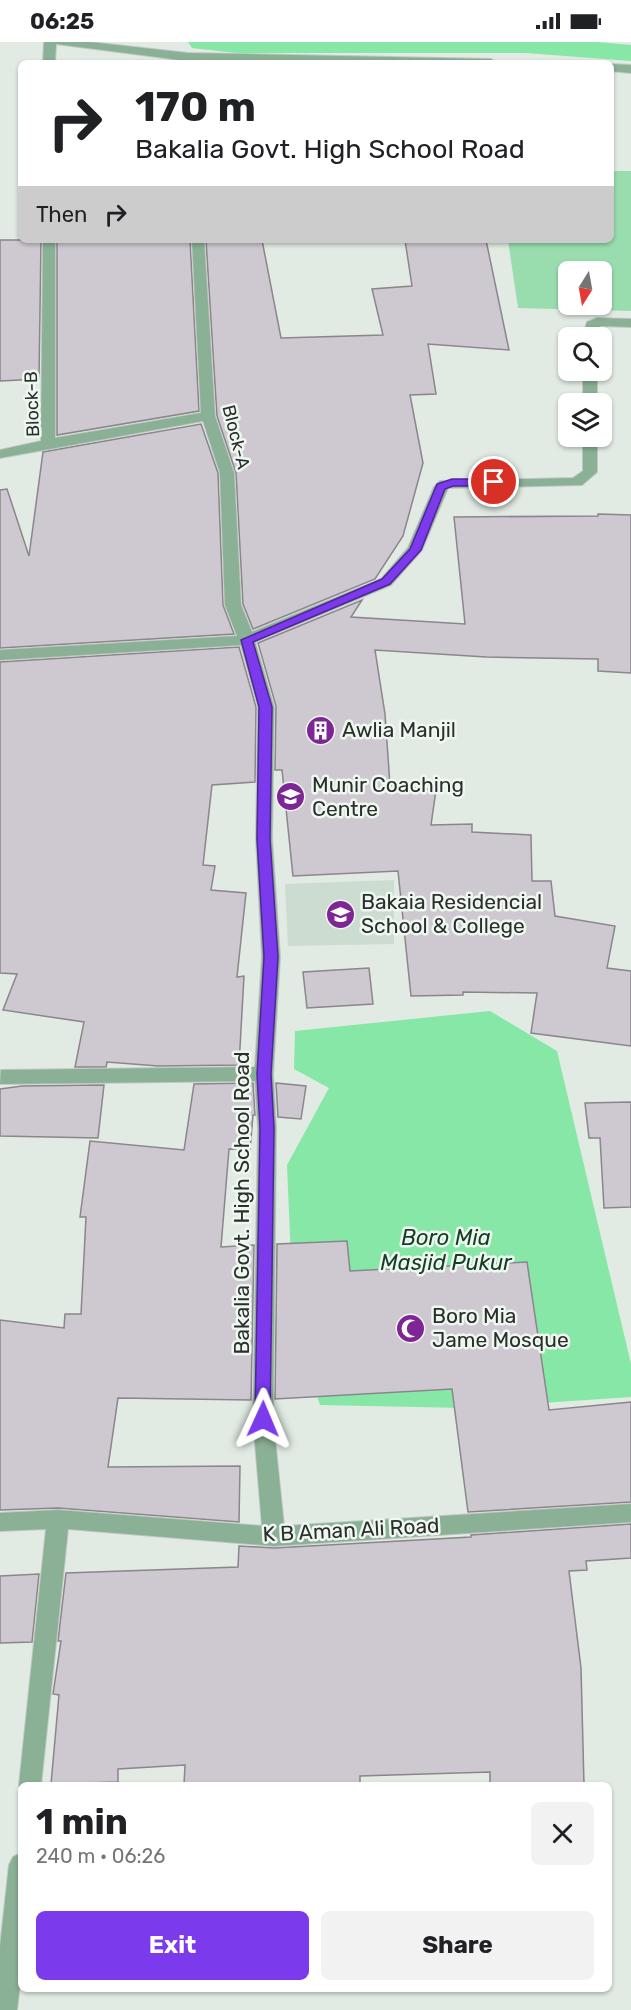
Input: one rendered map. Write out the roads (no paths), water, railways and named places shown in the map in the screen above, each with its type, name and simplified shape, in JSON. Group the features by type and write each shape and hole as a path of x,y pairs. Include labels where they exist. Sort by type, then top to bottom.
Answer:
{"street":[{"path":"50,42 50,60"},
{"path":"60,42 188,60 184,42"},
{"path":"614,67 631,69"},
{"name":"Block-B","path":"49,243 48,444 208,416"},
{"name":"Block-A","path":"198,243 208,416 227,473 233,605 247,640"},
{"path":"592,327 597,322 631,323"},
{"path":"0,454 48,444"},
{"path":"0,655 247,640 386,582 415,550 441,486 445,484 577,482 590,472 590,447"},
{"name":"Bakalia Govt. High School Road","path":"247,640 266,707 264,839 271,957 264,1074 267,1128 263,1419 274,1536"},
{"path":"1,1077 264,1074"},
{"name":"K B Aman Ali Road","path":"0,1522 58,1519 274,1536 631,1514"},
{"path":"30,1782 58,1519"},
{"path":"5,2010 18,1892"}],"water":[{"name":"Boro Mia Masjid Pukur","path":"490,1011 557,1051 631,1364 631,1397 466,1408 320,1405 294,1328 287,1165 329,1088 294,1069 295,1031"}],"waterway":[{"path":"202,42 236,45 526,45 631,53"}],"place":[{"name":"Awlia Manjil","path":"321,730"},
{"name":"Munir Coaching Centre","path":"291,797"},
{"name":"Bakaia Residencial School & College","path":"340,914"},
{"name":"Boro Mia Jame Mosque","path":"411,1328"}]}
